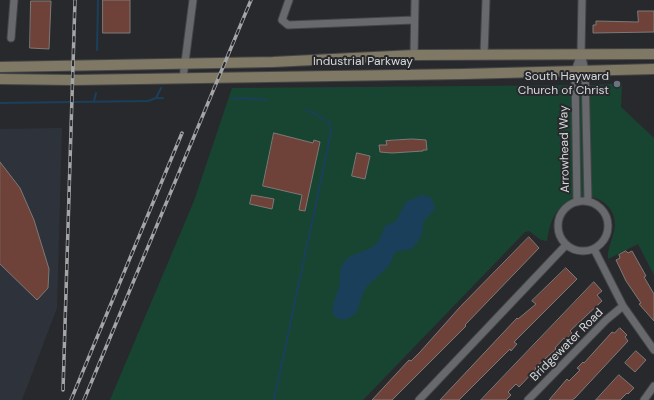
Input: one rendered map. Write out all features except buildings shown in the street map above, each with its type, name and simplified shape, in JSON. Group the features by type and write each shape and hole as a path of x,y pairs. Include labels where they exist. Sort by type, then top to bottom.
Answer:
{"main road":[{"name":"Industrial Parkway","path":"0,67 273,62 414,55 654,54"},
{"name":"Industrial Parkway","path":"0,79 73,80 463,74 654,69"}],"street":[{"path":"11,38 14,0"},
{"path":"183,78 193,0"},
{"path":"289,0 282,17 283,22 288,25 414,20"},
{"path":"414,55 415,0"},
{"path":"484,55 486,0"},
{"name":"Arrowhead Way","path":"577,202 582,0"},
{"name":"Arrowhead Way","path":"580,70 588,201"},
{"path":"588,201 601,208 608,222 608,232 605,239 594,249 579,252 566,245 559,236 558,221 566,208 577,202 588,201"},
{"path":"419,400 566,245"},
{"path":"594,249 623,306 654,350"},
{"name":"Bridgewater Road","path":"528,400 606,320 623,306"},
{"path":"644,400 654,386"}],"shaded area":[{"path":"62,128 57,308 22,400 0,400 0,129"}],"green space":[{"path":"622,83 621,107 654,138 654,275 638,244 608,259 609,248 615,228 614,217 611,210 606,204 593,197 578,196 565,203 557,211 550,225 547,241 541,240 529,231 525,232 363,400 110,400 194,201 232,88 595,85"}],"water":[{"path":"422,195 432,198 435,209 423,222 422,234 417,243 411,249 395,252 389,266 365,288 356,313 347,319 335,317 333,308 339,287 341,267 343,264 352,255 370,249 374,246 380,239 385,226 396,221 406,202"}],"waterway":[{"path":"97,50 98,0"},
{"path":"0,103 148,101 156,98 161,88"},
{"path":"94,101 96,93"},
{"path":"157,98 163,98"},
{"path":"232,99 243,98 266,100"},
{"path":"274,400 331,133 329,122 306,109"}],"railway":[{"path":"63,390 75,0"},
{"path":"84,400 251,0"},
{"path":"71,400 182,133"}],"place":[{"name":"South Hayward Church of Christ","path":"617,84"}]}
